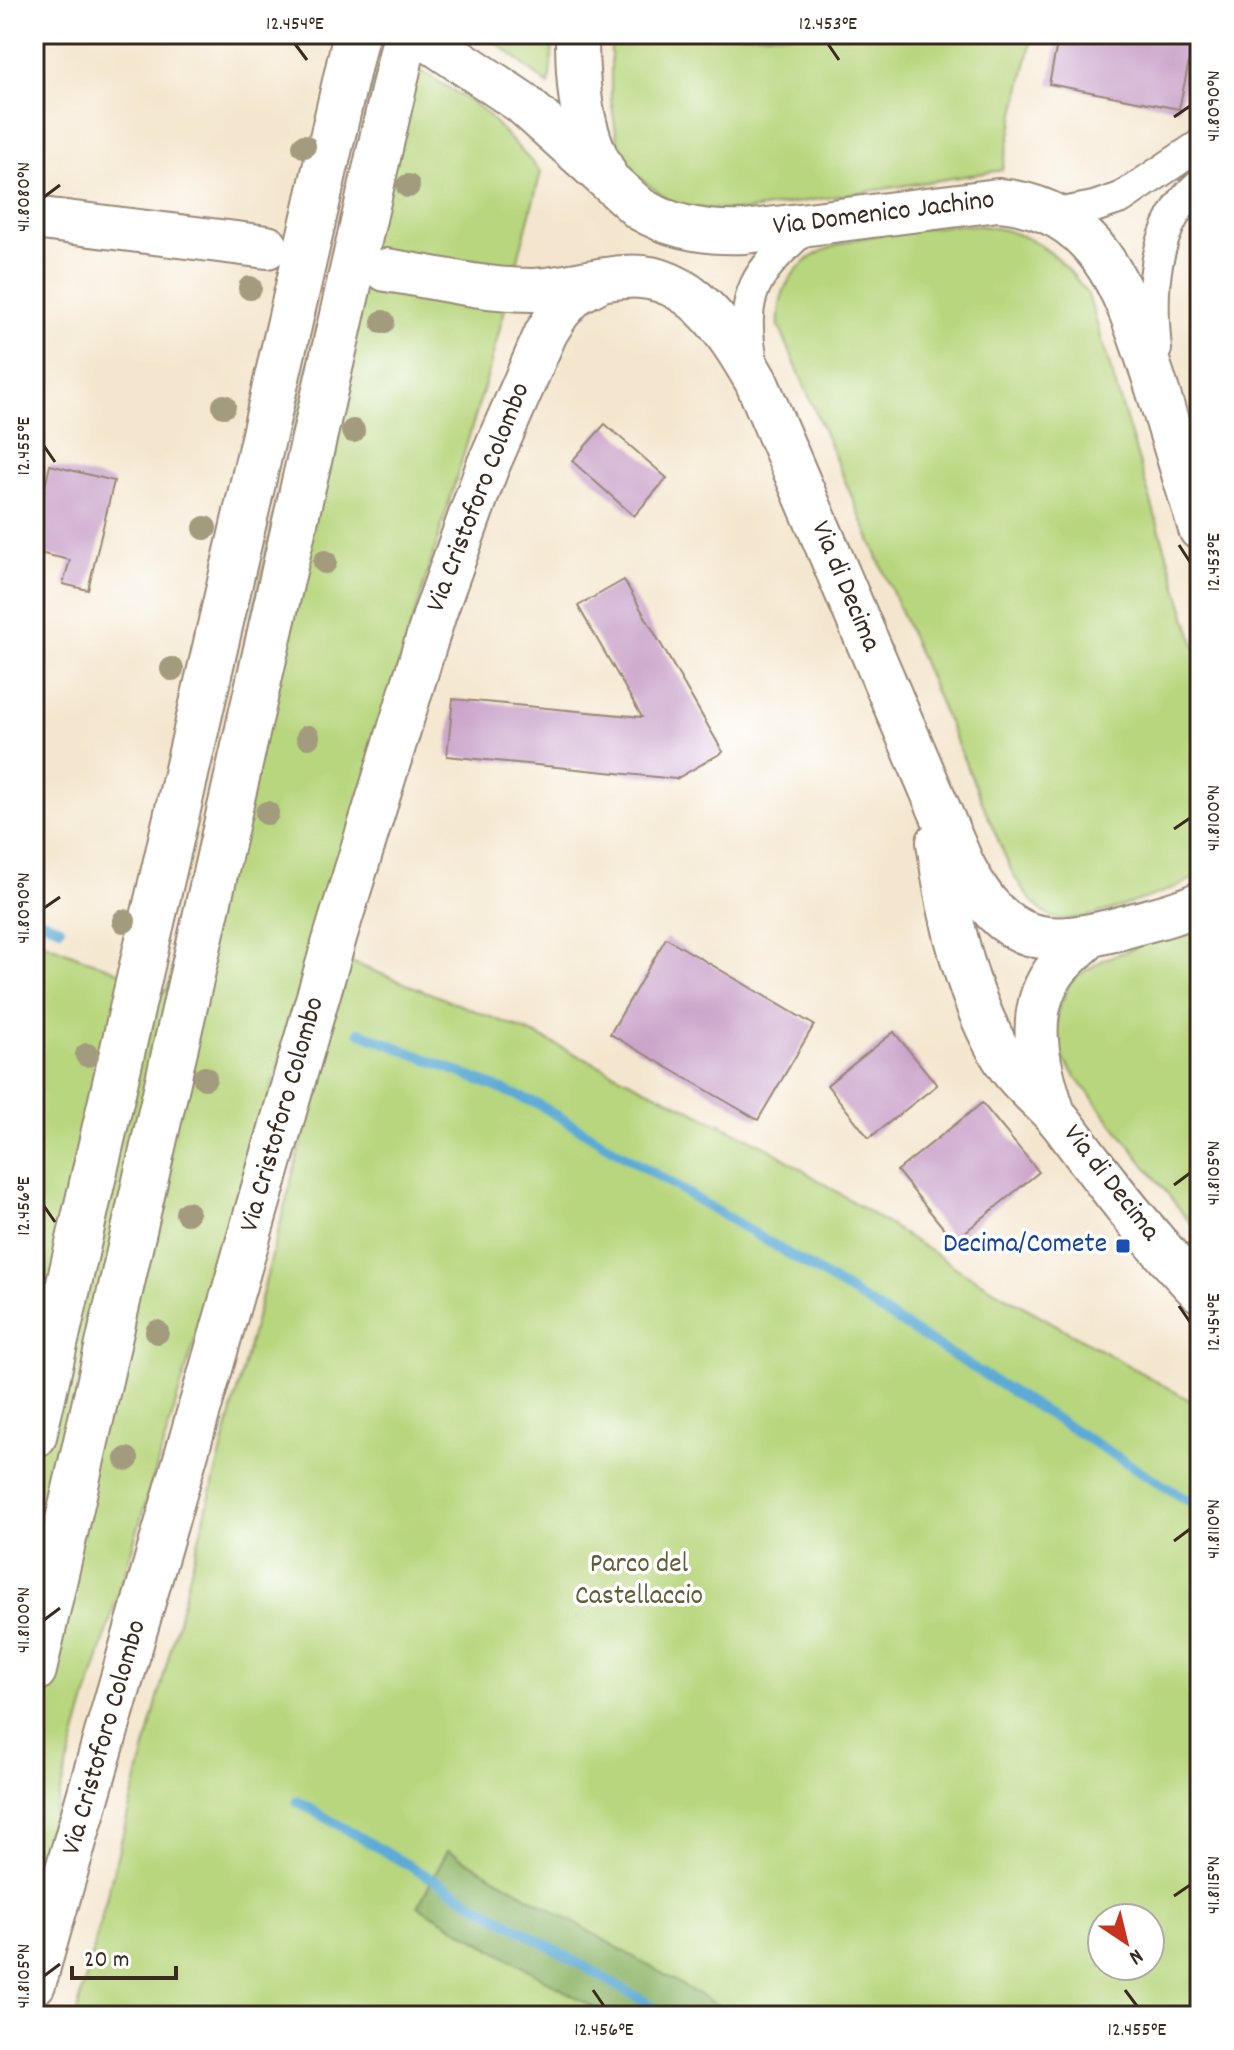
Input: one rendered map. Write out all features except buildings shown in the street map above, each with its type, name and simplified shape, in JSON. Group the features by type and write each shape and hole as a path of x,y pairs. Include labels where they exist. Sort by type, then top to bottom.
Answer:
{"highway":[{"path":"34,1436 356,34"},
{"path":"34,1670 421,40"}],"main road":[{"path":"577,34 585,124 594,155 611,182"},
{"name":"Via Domenico Jachino","path":"421,40 521,102 632,203 649,214 698,231 734,232 998,200 1057,214"},
{"path":"1057,214 1096,249 1118,281 1136,325 1200,529"},
{"path":"34,218 267,247"},
{"name":"Via di Decima","path":"386,270 521,290 550,289 628,276 653,279 694,298 732,341 756,381 931,794 974,887 1001,918 1020,931 1068,940 1089,937"},
{"name":"Via Cristoforo Colombo","path":"35,1973 76,1845 332,947 435,613 487,468 546,333 575,294 601,280"},
{"name":"Via di Decima","path":"931,794 948,904 976,998 998,1049 1033,1095 1053,1111 1110,1189 1200,1291"},
{"path":"1089,937 1197,905"},
{"name":"Via di Decima","path":"1053,1111 1036,1052 1041,1002 1058,967 1089,937"}],"street":[{"name":"Via Domenico Jachino","path":"1057,214 1121,198 1200,145"},
{"path":"1160,399 1153,317 1157,260 1173,216 1200,184"},
{"name":"Via di Decima","path":"756,381 746,320 751,293 762,272 809,224"}],"green space":[{"path":"481,34 554,34 549,85 497,43"},
{"path":"611,34 1033,34 1002,170 744,211 677,207 636,175 619,153 611,99"},
{"path":"381,45 483,110 541,172 487,377 86,1700 34,1885 34,939 167,991"},
{"path":"949,225 992,228 1029,239 1060,261 1088,295 1200,662 1200,875 1152,896 1088,916 1070,919 1051,917 1030,899 1011,870 779,326 782,295 794,273 813,256 865,237"},
{"path":"1200,923 1200,1235 1057,1049 1057,1011 1071,980 1105,959"},
{"name":"Parco del Castellaccio","path":"348,961 534,1034 765,1146 963,1272 1200,1406 1200,2016 76,2016"},
{"path":"448,1850 736,2016 608,2016 418,1906"}],"waterway":[{"path":"34,918 60,928"},
{"path":"359,1032 538,1104 807,1265 1200,1508"},
{"path":"297,1801 670,2016"}],"place":[{"name":"Decima/Comete","path":"1123,1246"}]}
